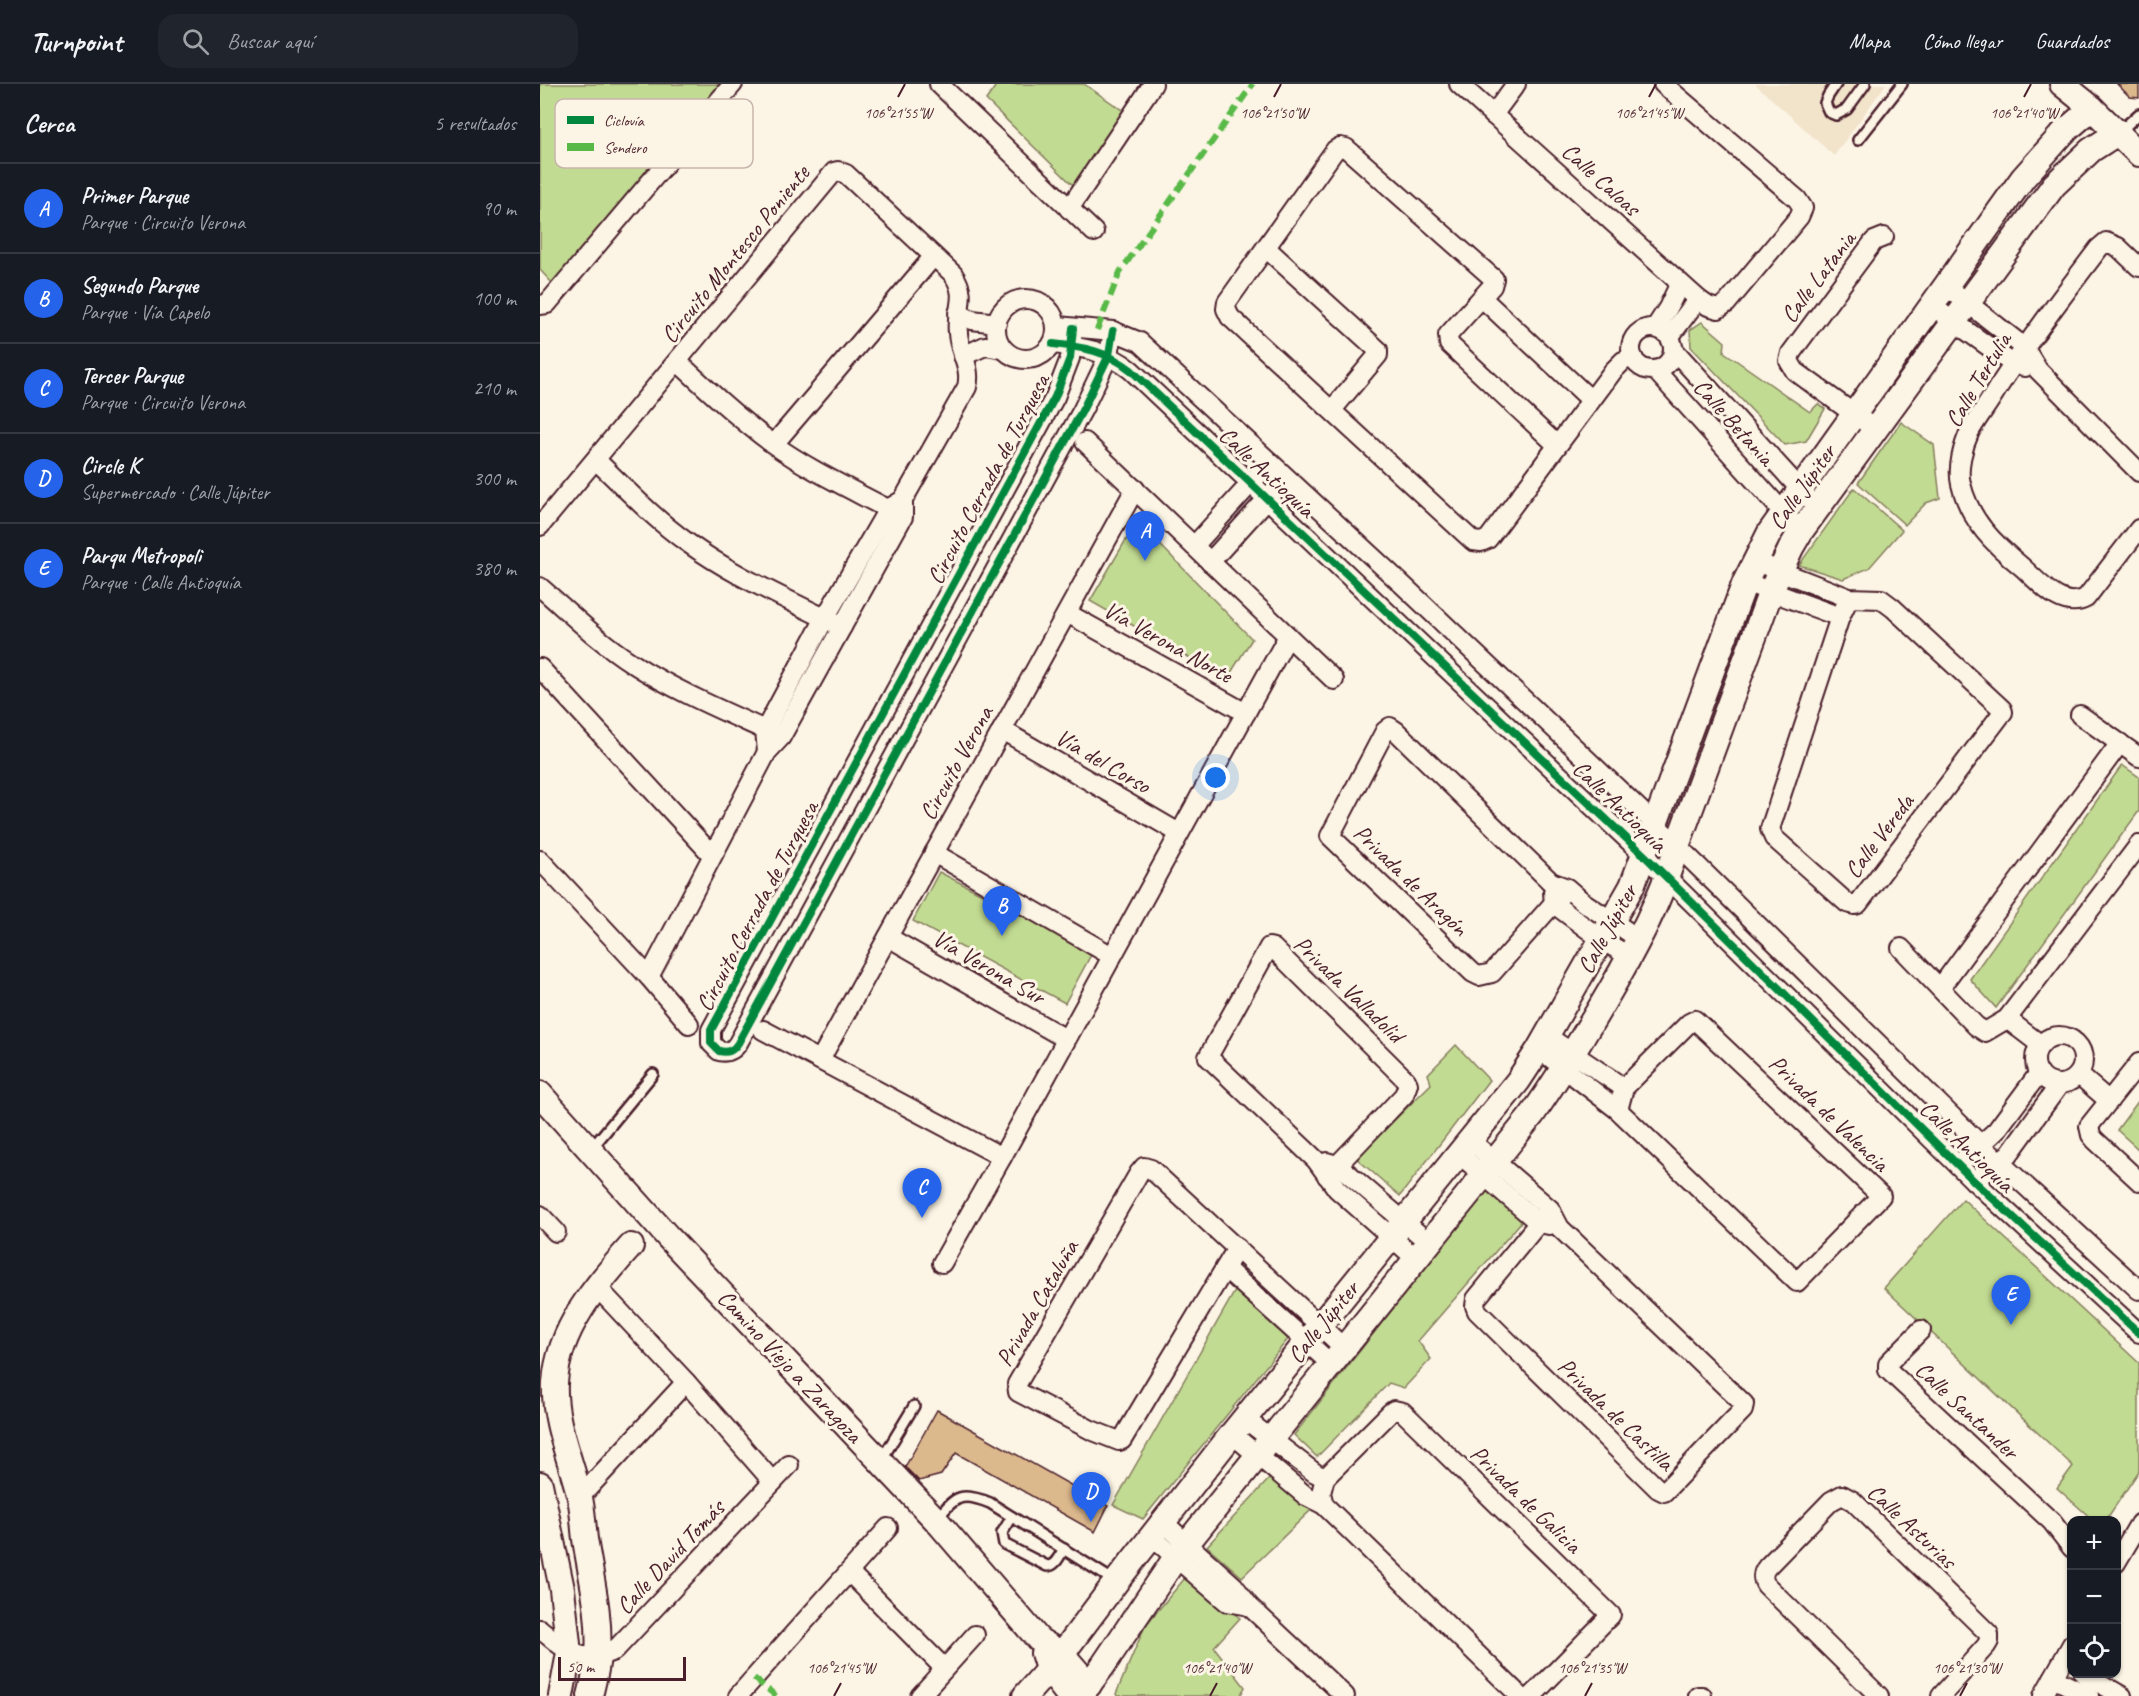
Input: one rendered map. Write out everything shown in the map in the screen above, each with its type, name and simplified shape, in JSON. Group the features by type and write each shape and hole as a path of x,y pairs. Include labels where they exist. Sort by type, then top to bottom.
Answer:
{"main road":[{"path":"2062,84 2119,132 2139,154"},
{"name":"Calle Júpiter","path":"1025,1696 1055,1661 1238,1426 1502,1104 1543,1042 1632,886 1750,571 1783,512 2023,178 2064,132 2092,108"},
{"name":"Calle Júpiter","path":"1084,1693 1182,1550 1532,1115 1569,1061 1634,948 1668,879 1677,846 1776,581 1801,531 2054,185 2091,150 2119,132"},
{"name":"Camino Viejo a Zaragoza","path":"540,1094 668,1237 936,1520 1084,1693"},
{"path":"590,1696 598,1658 599,1626 580,1497 557,1413 555,1382 562,1352 575,1320 596,1286 631,1246"},
{"path":"540,1484 562,1589 569,1653 561,1696"}],"street":[{"path":"720,99 733,84"},
{"path":"1069,209 1153,84"},
{"name":"Calle Caloas","path":"1459,84 1706,304"},
{"path":"1493,115 1516,84"},
{"path":"1664,84 1797,199 1803,208 1799,217 1727,303 1718,309 1706,304 1666,338"},
{"path":"949,87 1094,232"},
{"path":"1557,445 1449,344 1448,335 1492,286 1494,279 1346,148 1340,147 1335,150 1227,302 1226,309 1230,318 1473,541 1481,542 1488,539 1618,365 1633,357"},
{"path":"540,305 547,303 662,168"},
{"name":"Circuito Montesco Poniente","path":"540,526 834,172 838,171 846,174 953,274 962,293 958,313 958,336 968,369 967,387 898,509"},
{"name":"Calle Latania","path":"1880,424 1858,409 1800,360 1794,350 1874,241 1884,237"},
{"name":"Calle Tertulia","path":"2139,267 2118,247 2106,242 2099,248 2024,347 1970,432 1961,457 1960,483 1972,516 1994,544 2062,600 2079,602 2086,598 2139,530"},
{"path":"1266,248 1378,350 1378,355 1332,410"},
{"path":"774,444 933,257"},
{"path":"1666,338 1641,331 1635,336 1631,350 1633,357 1642,368 1656,371 1669,363 1666,338 1680,283"},
{"path":"1946,286 1962,313 2013,364 2038,370"},
{"path":"1482,298 1591,400"},
{"path":"963,356 986,346 1003,349 1025,360 1042,356 1064,336 1048,307 1039,301 1018,300 1008,305 1000,313 996,323 997,337 1003,349"},
{"path":"1932,306 1962,313 2024,347 2038,370 2139,472"},
{"path":"958,313 972,320 996,323"},
{"name":"Calle Antioquía","path":"1064,336 1113,331 1140,342 1405,587 1656,825 1981,1145 2139,1290"},
{"name":"Circuito Cerrada de Turquesa","path":"1064,336 1064,376 1056,397 711,1030 711,1043 719,1051 734,1050 738,1043 1083,409 1109,355 1113,331"},
{"name":"Calle Antioquía","path":"1064,336 1109,355 1131,370 1645,856 1974,1181 2139,1333"},
{"name":"Calle Betania","path":"1666,338 1818,509"},
{"path":"678,362 720,402 774,444 826,477 898,509"},
{"name":"Calle Betania","path":"1656,371 1801,531"},
{"path":"1085,442 1334,680"},
{"path":"596,460 655,517 688,543 744,577 842,627"},
{"path":"1194,546 1269,463"},
{"path":"1210,562 1286,478"},
{"name":"Circuito Verona","path":"820,1060 1135,489"},
{"path":"649,977 767,752 825,618 898,509"},
{"path":"773,734 842,627 898,509"},
{"path":"981,536 1007,550"},
{"name":"Calle Vereda","path":"1750,571 1776,581 1849,598 1874,598 1887,603 2003,712 1855,905 1847,903 1774,838 1770,830 1840,617 1849,598"},
{"name":"Calle Vereda","path":"1776,581 1840,617"},
{"path":"540,587 630,662 658,679 773,734"},
{"path":"1385,609 1405,587"},
{"name":"Vía Verona Norte","path":"1067,613 1246,713"},
{"path":"942,1263 1288,636"},
{"path":"540,668 712,855"},
{"path":"2080,715 2139,757"},
{"name":"Privada de Aragón","path":"1559,885 1554,904 1492,973 1479,976 1473,973 1330,836 1390,727 1396,730 1559,885 1607,931"},
{"name":"Vía del Corso","path":"1002,730 1179,833"},
{"path":"1940,988 2120,743"},
{"path":"1901,948 1976,1026 1985,1032 2007,1019 2139,845"},
{"path":"934,853 1112,956"},
{"path":"540,860 649,977 689,1024"},
{"name":"Privada de Aragón","path":"1554,904 1607,931 1634,948"},
{"name":"Vía Verona Sur","path":"888,937 1066,1039"},
{"name":"Privada Valladolid","path":"1332,1170 1404,1095 1407,1080 1281,956 1269,947 1208,1057 1316,1160 1332,1170 1422,1250"},
{"path":"2007,1019 2041,1045"},
{"name":"Privada de Valencia","path":"1693,1020 1698,1021 1881,1196 1797,1282 1618,1110 1624,1088 1689,1023 1693,1020"},
{"path":"763,1030 1002,1157"},
{"path":"2058,1036 2077,1044 2084,1063 2079,1075 2071,1082 2061,1084 2052,1083 2039,1073 2035,1059 2041,1045 2058,1036"},
{"path":"1543,1042 1569,1061 1618,1110"},
{"path":"1569,1061 1624,1088"},
{"path":"2139,1063 2091,1121 2090,1131 2095,1140 2139,1181"},
{"path":"1958,1165 1996,1131 2039,1073"},
{"path":"2079,1075 2109,1101"},
{"path":"1974,1181 2009,1154 2061,1084"},
{"name":"Privada de Castilla","path":"1465,1148 1560,1228 1744,1404 1743,1410 1664,1491 1658,1489 1477,1311 1476,1299 1545,1216"},
{"name":"Privada Cataluña","path":"1237,1248 1122,1440 1119,1441 1091,1430 1018,1392 1017,1384 1144,1167 1151,1169 1237,1248 1313,1334"},
{"path":"540,1215 555,1232"},
{"name":"Privada Cataluña","path":"1225,1268 1313,1334 1338,1356"},
{"path":"596,1286 686,1382 773,1482"},
{"name":"Calle Santander","path":"1921,1330 1890,1361 1888,1370 2052,1522 2067,1542"},
{"path":"580,1497 686,1382"},
{"name":"Privada de Galicia","path":"1325,1478 1390,1413 1399,1410 1611,1615 1532,1696"},
{"path":"1238,1426 1265,1447 1325,1478 1321,1493 1324,1505"},
{"path":"1265,1447 1306,1496 1324,1505 1520,1696"},
{"name":"Calle David Tomás","path":"598,1658 614,1651 624,1642 789,1465"},
{"name":"Calle Asturias","path":"1879,1696 1763,1581 1767,1567 1830,1501 1842,1495 1853,1501 1989,1634 1986,1646 1941,1696"},
{"name":"Calle Santander","path":"2052,1522 2067,1526"},
{"path":"2121,1553 2139,1524"},
{"path":"738,1696 888,1528"},
{"path":"1157,1529 1182,1550 1227,1602 1249,1606 1324,1688 1345,1696"},
{"path":"849,1572 944,1668"},
{"path":"540,1629 569,1653 598,1658"},
{"path":"920,1696 975,1635"},
{"path":"2043,1696 2053,1678 2067,1664"},
{"path":"2053,1678 2089,1696"},
{"path":"2091,1678 2122,1696"}],"lane":[{"path":"1836,84 1825,103 1829,112 1836,115 1847,109 1865,84"},
{"path":"1858,140 1902,84"},
{"path":"2119,132 2139,114"},
{"path":"591,1149 653,1074"},
{"path":"880,1461 914,1406"},
{"path":"936,1520 950,1502 975,1497 990,1503 1116,1582"},
{"path":"1012,1517 1002,1533 1004,1544 1047,1566 1055,1563 1064,1549"}],"shaded area":[{"path":"1755,84 1886,84 1834,156"}],"green space":[{"path":"540,84 726,84 713,99 555,99 555,168 653,168 552,283 540,270"},
{"path":"997,84 1084,84 1125,112 1076,188 986,100"},
{"path":"1702,322 1725,342 1724,352 1810,412 1818,404 1825,409 1806,441 1785,445 1691,347 1690,330"},
{"path":"1901,422 1934,445 1940,498 1926,503 1905,525 1858,483"},
{"path":"1854,488 1902,530 1869,568 1843,579 1799,565"},
{"path":"1137,521 1252,639 1227,679 1090,601"},
{"path":"2122,765 2139,777 2139,811 1996,1008 1970,979"},
{"path":"939,872 1093,951 1065,1003 913,921"},
{"path":"1456,1045 1489,1080 1400,1196 1356,1158 1431,1084 1428,1074"},
{"path":"2139,1100 2139,1150 2117,1130"},
{"path":"1488,1187 1522,1221 1418,1341 1431,1359 1404,1388 1389,1383 1317,1457 1294,1435"},
{"path":"1963,1199 2139,1363 2139,1471 2109,1516 2088,1516 2057,1488 2073,1466 1884,1288"},
{"path":"1235,1291 1288,1339 1143,1519 1113,1505"},
{"path":"1270,1478 1311,1510 1242,1577 1207,1546"},
{"path":"1185,1578 1240,1618 1214,1647 1245,1687 1240,1696 1117,1696 1145,1626"}],"building":[{"path":"2117,84 2139,84 2139,98 2130,97"},
{"path":"937,1410 1108,1506 1095,1532 956,1453 941,1475 919,1481 905,1467"}],"marked path":[{"path":"1097,330 1120,272 1253,84"},
{"path":"754,1678 776,1696"}],"cycle path":[{"path":"1073,328 1070,358 1055,397 711,1030 711,1043 719,1051 730,1051 738,1043 1083,409 1109,355 1113,331"},
{"path":"1053,344 1104,354 1131,370 1645,856 1974,1181 2139,1333"}],"place":[{"name":"Primer Parque","path":"1145,561"},
{"name":"Segundo Parque","path":"1002,936"},
{"name":"Tercer Parque","path":"922,1218"},
{"name":"Parqu Metropoli","path":"2011,1325"},
{"name":"Circle K","path":"1091,1522"}]}
